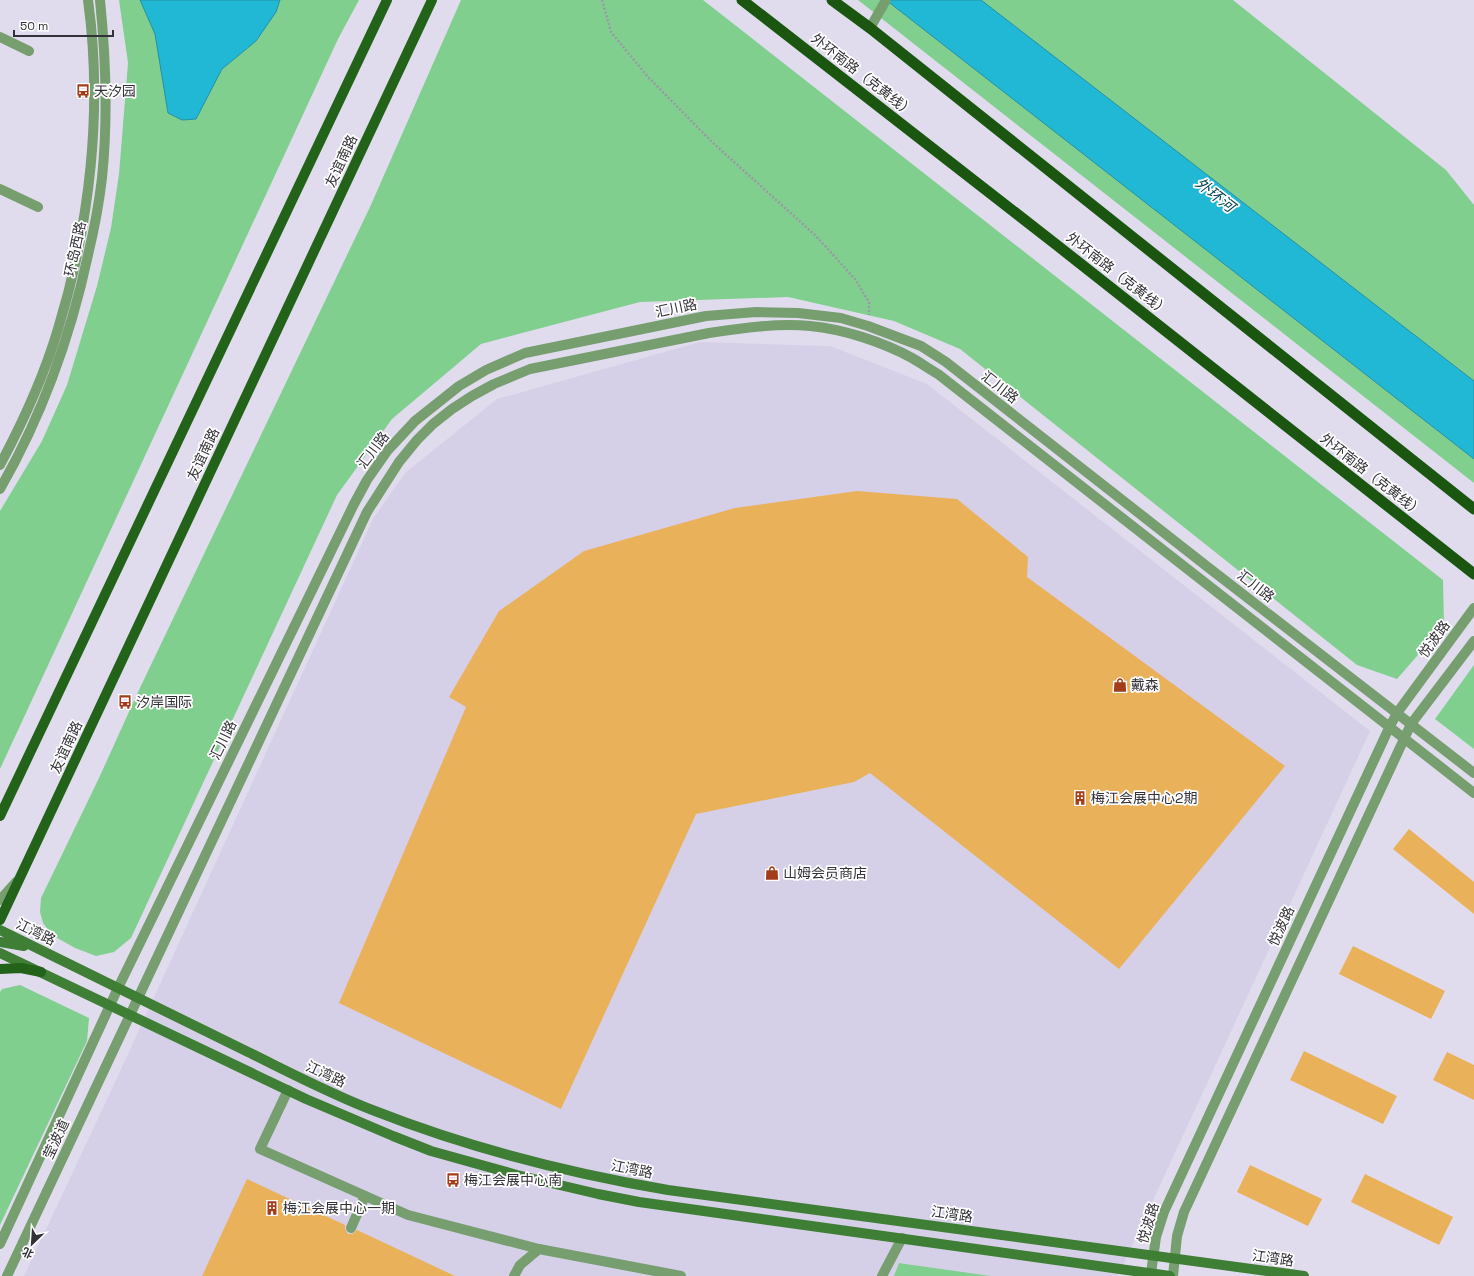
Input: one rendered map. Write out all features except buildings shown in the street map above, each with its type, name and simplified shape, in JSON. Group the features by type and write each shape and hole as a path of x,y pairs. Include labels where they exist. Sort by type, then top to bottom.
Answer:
{"highway":[{"name":"外环南路（克黄线）","path":"742,0 1058,246 1474,574"},
{"path":"832,0 870,28 1474,509"}],"main road":[{"name":"友谊南路","path":"0,816 387,0"},
{"name":"友谊南路","path":"0,920 432,0"},
{"name":"江湾路","path":"0,930 324,1089 374,1111 456,1140 526,1159 607,1179 668,1190 1304,1276"},
{"path":"0,942 10,943 51,955"},
{"path":"0,953 358,1122 431,1150 517,1175 555,1185 639,1202 1171,1276"},
{"path":"0,969 21,968 41,972"}],"street":[{"name":"环岛西路","path":"0,465 13,440 46,366 58,330 69,290 84,213 93,137 94,99 91,21 88,0"},
{"name":"环岛西路","path":"0,489 21,450 54,376 70,330 96,220 102,178 105,137 105,70 100,0"},
{"path":"870,28 883,4"},
{"path":"0,37 29,51"},
{"path":"0,189 38,207"},
{"name":"汇川路","path":"111,1005 354,504 367,480 388,450 416,421 459,386 486,370 525,353 706,316 756,312 798,313 841,318 868,326 921,346 946,362 1474,773"},
{"name":"汇川路","path":"130,1014 367,512 383,485 417,440 433,424 472,396 494,384 530,369 739,328 781,325 810,326 846,333 880,344 911,357 938,374 1474,793"},
{"name":"悦波路","path":"1151,1273 1156,1237 1164,1212 1389,728 1398,713 1474,608"},
{"path":"1171,1276 1177,1236 1184,1212 1410,724 1474,641"},
{"path":"0,900 20,877"},
{"name":"莹波道","path":"0,1244 111,1005"},
{"name":"莹波道","path":"7,1276 130,1014"},
{"path":"288,1090 260,1149 408,1215 539,1249 681,1276"},
{"path":"351,1228 365,1196"},
{"path":"882,1276 902,1238"},
{"path":"514,1276 520,1265 539,1249"}],"path":[{"path":"602,0 611,32 648,77 712,142 816,236 855,279 869,302 868,326"}],"shaded area":[{"name":"山姆会员商店","path":"700,342 830,346 927,384 1370,731 1118,1276 991,1276 900,1263 894,1276 24,1276 117,1078 373,519 405,473 497,399"}],"green space":[{"path":"119,0 359,0 338,39 0,769 0,511 42,441 67,385 97,286 111,228 119,174 128,63"},
{"path":"461,0 703,0 1443,580 1444,625 1397,679 1357,665 960,349 894,321 788,297 640,302 481,344 392,419 337,495 131,938 114,952 96,956 75,948 52,935 43,923 40,912 41,898 370,207"},
{"path":"858,0 1233,0 1446,170 1474,205 1474,483"},
{"path":"1474,665 1474,749 1435,719"},
{"path":"20,985 89,1018 87,1041 0,1225 0,992 2,989"},
{"path":"899,1263 991,1276 894,1276"}],"water":[{"path":"140,0 280,0 276,12 256,41 222,69 196,119 182,120 168,113 155,34"},
{"name":"外环河","path":"886,0 981,0 1474,381 1474,459"}],"place":[{"name":"天汐园","path":"83,91"},
{"name":"戴森","path":"1120,685"},
{"name":"汐岸国际","path":"125,702"},
{"name":"梅江会展中心2期","path":"1080,798"},
{"name":"山姆会员商店","path":"772,873"},
{"name":"梅江会展中心南","path":"453,1180"},
{"name":"梅江会展中心一期","path":"272,1208"}]}
